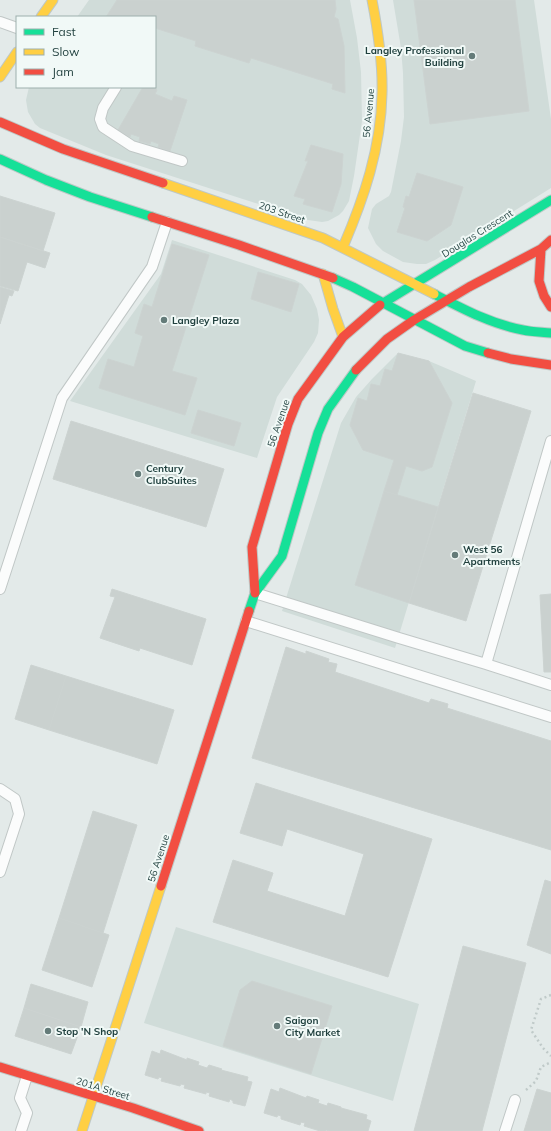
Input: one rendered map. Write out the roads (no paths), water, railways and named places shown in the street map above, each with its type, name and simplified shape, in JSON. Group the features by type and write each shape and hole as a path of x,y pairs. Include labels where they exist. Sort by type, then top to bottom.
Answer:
{"main road":[{"path":"42,16 53,0"},
{"name":"56 Avenue","path":"343,247 353,225 367,183 377,142 381,110 382,93 380,54 372,0"},
{"path":"0,77 16,53"},
{"name":"203 Street","path":"0,122 63,149 323,238 486,319 523,330 551,333"},
{"path":"0,159 46,180 90,197 324,274 353,287 465,346 511,359 551,365"},
{"name":"Douglas Crescent","path":"414,284 551,200"},
{"path":"446,300 541,249 551,240"},
{"path":"541,249 539,281 544,296 551,307"},
{"path":"324,274 333,309 343,337"},
{"name":"56 Avenue","path":"255,593 252,547 288,424 298,398 343,337 383,304 414,284"},
{"name":"56 Avenue","path":"82,1131 255,593 282,556 318,433 328,409 356,370 387,339 446,300"},
{"name":"201A Street","path":"0,1067 199,1131"}],"lane":[{"path":"0,22 16,28"},
{"path":"115,88 103,108 100,119 103,128 132,146 182,161"},
{"path":"0,589 62,398 152,267 167,222"},
{"path":"486,664 551,442"},
{"path":"255,593 486,664 551,686"},
{"path":"246,621 551,717"},
{"path":"0,789 15,799 19,814 0,872"},
{"path":"21,1131 27,1114 20,1098 27,1076"},
{"path":"505,1131 516,1100"}],"place":[{"name":"Langley Professional Building","path":"472,56"},
{"name":"Langley Plaza","path":"164,320"},
{"name":"Century ClubSuites","path":"138,474"},
{"name":"West 56 Apartments","path":"455,555"},
{"name":"Saigon City Market","path":"277,1026"},
{"name":"Stop 'N Shop","path":"48,1031"}]}
